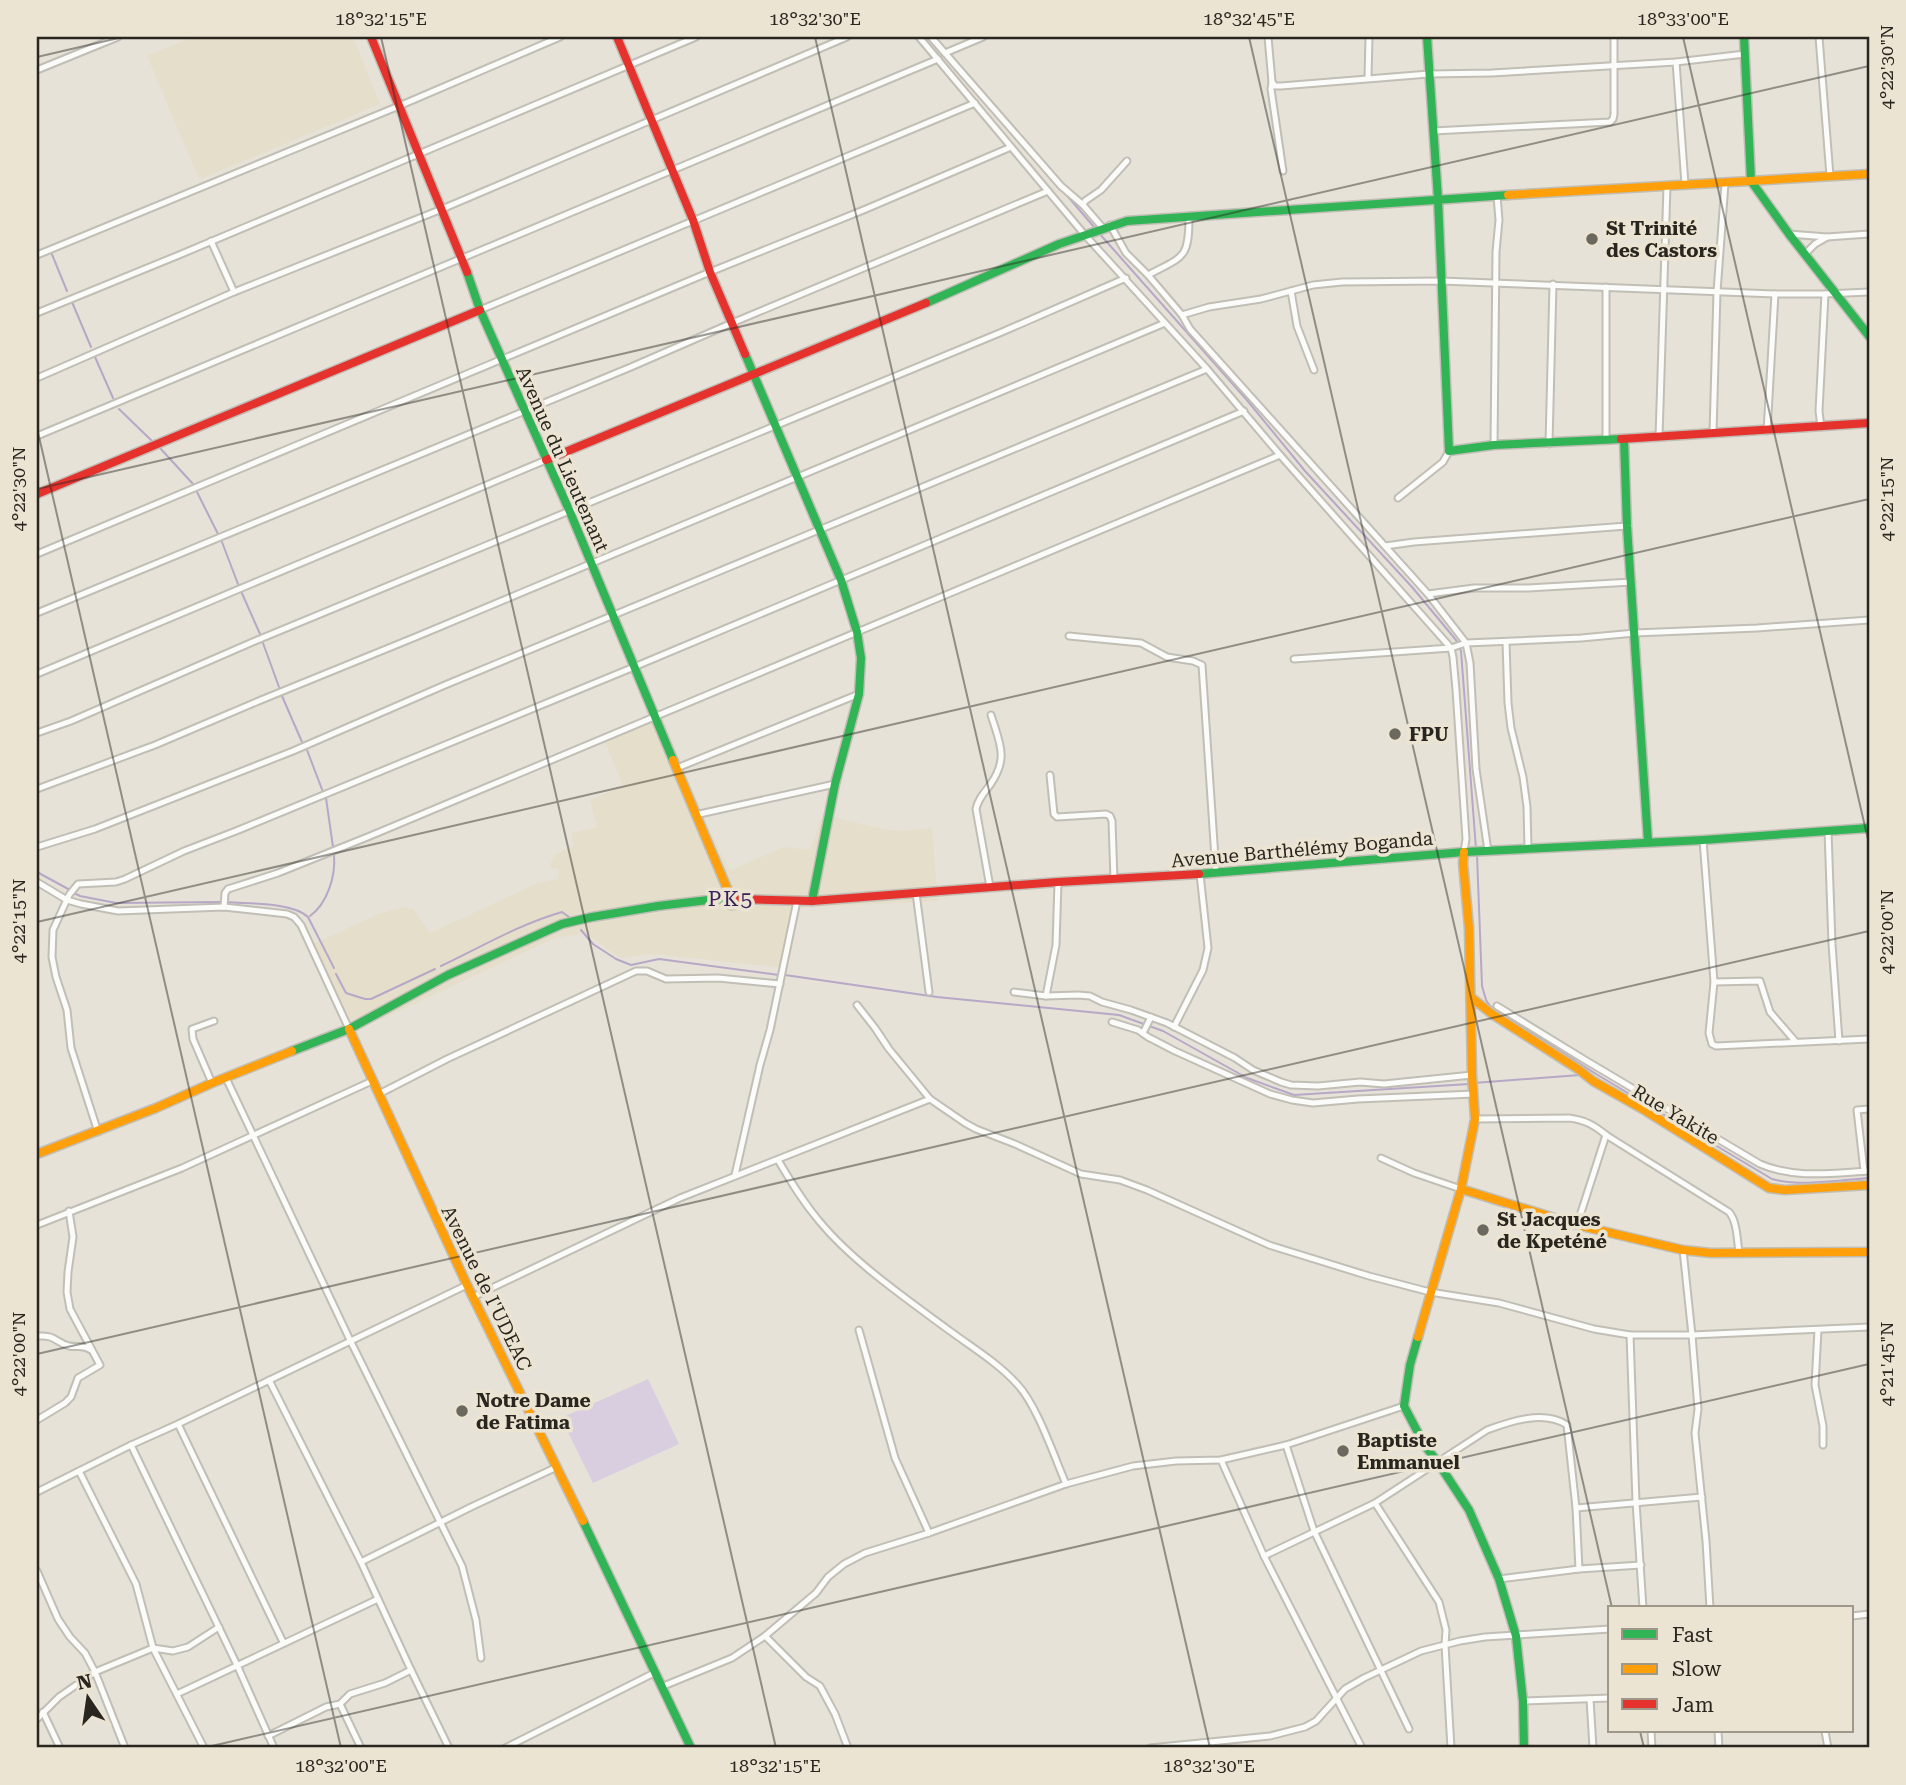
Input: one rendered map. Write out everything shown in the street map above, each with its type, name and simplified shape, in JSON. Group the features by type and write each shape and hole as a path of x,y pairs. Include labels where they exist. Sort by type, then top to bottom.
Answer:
{"street":[{"path":"37,70 118,37"},
{"name":"Avenue du Lieutenant","path":"371,37 462,257 480,310 570,512 727,895"},
{"path":"37,255 560,37"},
{"path":"617,37 693,220 710,272 841,580 857,632 861,658 859,694 835,784 812,901"},
{"path":"37,313 696,37"},
{"path":"37,378 234,292 442,209 847,37"},
{"path":"919,37 1048,191 1208,369 1280,455 1451,648 1467,852 1463,863 1469,928 1475,1119 1461,1189 1410,1365 1404,1406 1425,1446 1469,1510 1499,1579 1516,1636 1523,1701 1524,1748"},
{"path":"931,37 1061,186 1106,226 1190,329 1428,594 1465,643 1470,663 1475,758 1485,851"},
{"path":"945,53 983,37"},
{"path":"1268,37 1271,89 1283,171"},
{"path":"1368,78 1369,37"},
{"path":"1398,498 1443,462 1449,451 1438,199 1427,37"},
{"path":"1433,131 1610,122 1614,114 1614,37"},
{"path":"1744,37 1751,181 1869,336"},
{"path":"1819,37 1829,176"},
{"path":"1272,82 1275,86 1281,86 1429,74 1676,62 1745,54"},
{"path":"37,436 938,59"},
{"path":"1676,62 1685,184"},
{"path":"37,494 975,103"},
{"path":"37,554 1011,147"},
{"path":"1083,205 1101,190 1127,160"},
{"path":"37,674 754,373 954,292 1106,226 1149,218 1869,174"},
{"path":"1713,433 1717,292 1725,183"},
{"path":"1659,437 1667,186"},
{"path":"37,613 1048,191"},
{"path":"1494,445 1495,284 1499,220 1497,195"},
{"path":"1148,275 1184,254 1188,247 1189,216"},
{"path":"1789,234 1828,237 1869,234"},
{"path":"1805,254 1828,237"},
{"path":"211,241 234,292"},
{"path":"37,733 1126,278"},
{"path":"1182,316 1202,308 1261,299 1313,285 1342,282 1553,284 1775,294 1869,292"},
{"path":"1549,444 1553,284"},
{"path":"1606,287 1606,440"},
{"path":"1291,291 1297,326 1314,370"},
{"path":"1767,431 1775,294"},
{"path":"1821,427 1819,411 1825,294"},
{"path":"37,789 155,745 1165,323"},
{"path":"37,847 95,829 254,766 1208,369"},
{"path":"98,1132 71,1048 67,1010 52,957 53,930 78,884 125,879 207,841 634,667 1244,411"},
{"path":"1449,451 1494,445 1549,444 1869,423"},
{"path":"1624,439 1627,526 1648,842"},
{"path":"224,903 228,889 278,873 370,836 1280,455"},
{"path":"1385,546 1627,526"},
{"path":"1428,594 1474,588 1632,582"},
{"path":"1294,659 1451,648 1465,643 1869,620"},
{"path":"1069,636 1141,643 1167,657 1202,665 1216,873"},
{"path":"1506,642 1508,703 1523,776 1528,849"},
{"path":"677,768 859,694"},
{"path":"990,887 976,809 978,801 999,772 1001,762 1001,748 991,715"},
{"path":"1050,775 1054,814 1057,817 1110,816 1114,879"},
{"path":"695,814 835,784"},
{"name":"Avenue Barthélémy Boganda","path":"727,895 735,893 738,899 812,901 1216,873 1467,852 1869,828"},
{"path":"1828,830 1839,1041"},
{"path":"1703,840 1714,982 1709,1033 1712,1044 1716,1046 1869,1039"},
{"path":"1174,1027 1203,970 1208,948 1200,874"},
{"path":"37,882 70,895 81,904 118,911 224,903 295,917 315,953 349,1029"},
{"path":"1046,996 1056,945 1058,882"},
{"path":"916,893 929,992"},
{"path":"37,1154 98,1132 349,1029 448,975 562,924 727,895"},
{"path":"735,1175 797,901"},
{"path":"379,1094 636,971 647,971 666,979 718,978 780,983"},
{"path":"1714,982 1760,981 1770,1012 1795,1041"},
{"path":"1014,992 1046,996 1090,996 1174,1027 1253,1070 1291,1085 1318,1086 1360,1082 1384,1084 1472,1077"},
{"path":"1472,998 1593,1081 1769,1188 1785,1190 1869,1185"},
{"path":"857,1005 930,1099 976,1129 1081,1174 1120,1180 1147,1190 1269,1245 1430,1292 1499,1303 1594,1329 1630,1335 1869,1327"},
{"name":"Rue Yakite","path":"1497,1006 1760,1164 1774,1170 1802,1174 1866,1171"},
{"path":"1143,1033 1151,1017"},
{"path":"212,1083 193,1040 192,1029 214,1021"},
{"path":"1112,1022 1138,1030 1175,1051 1248,1084 1292,1100 1313,1103 1474,1092"},
{"name":"Avenue de I'UDEAC","path":"349,1029 467,1285 691,1748"},
{"path":"226,1078 350,1340 462,1566 476,1620 481,1658"},
{"path":"37,1225 182,1168 372,1081"},
{"path":"473,1297 680,1198 930,1099"},
{"path":"1866,1171 1857,1110 1869,1109"},
{"path":"1475,1119 1582,1120 1593,1124 1732,1215 1739,1252"},
{"path":"1577,1225 1606,1135"},
{"path":"1381,1158 1423,1177 1577,1225 1683,1250 1711,1253 1869,1252"},
{"path":"778,1160 797,1192 837,1240 876,1274 1018,1385 1038,1419 1066,1484"},
{"path":"37,1420 65,1403 71,1397 78,1378 100,1365 70,1309 68,1300 72,1237 69,1211"},
{"path":"1683,1250 1698,1409 1695,1433 1710,1606"},
{"path":"37,1492 467,1285"},
{"path":"1818,1330 1815,1385 1823,1426 1823,1445"},
{"path":"859,1331 895,1458 929,1533"},
{"path":"37,1336 49,1335 70,1346 84,1345 91,1350"},
{"path":"1630,1335 1643,1606"},
{"path":"269,1380 361,1562 449,1748"},
{"path":"661,1687 732,1658 765,1636 816,1593 828,1577 844,1564 864,1553 1066,1484 1133,1466 1221,1460 1286,1445 1404,1406"},
{"path":"1264,1556 1375,1503 1487,1430 1531,1418 1551,1419 1567,1425 1579,1569"},
{"path":"178,1423 283,1642"},
{"path":"131,1445 219,1626 274,1748"},
{"path":"1286,1445 1314,1531 1409,1729"},
{"path":"1221,1460 1264,1556 1362,1748"},
{"path":"361,1562 557,1467"},
{"path":"79,1471 136,1584 153,1648 204,1748"},
{"path":"1576,1508 1702,1497"},
{"path":"1375,1503 1439,1602 1446,1630 1451,1748"},
{"path":"1499,1579 1579,1569 1641,1565"},
{"path":"37,1571 58,1619 85,1653 95,1672 125,1748"},
{"path":"177,1694 379,1599"},
{"path":"37,1718 59,1697 95,1672 153,1648 173,1651 188,1647 219,1626"},
{"path":"1150,1748 1270,1736 1305,1727 1316,1721 1345,1689 1421,1651 1485,1637 1608,1629"},
{"path":"765,1636 806,1677 820,1686 835,1714 848,1748"},
{"path":"268,1736 326,1707 340,1704 350,1694 385,1684 411,1670"},
{"path":"505,1748 654,1673"},
{"path":"1523,1701 1608,1698"},
{"path":"1590,1699 1594,1748"},
{"path":"340,1704 361,1748"},
{"path":"43,1712 60,1748"}],"shaded area":[{"path":"193,37 353,37 380,104 203,178 198,177 147,56"},
{"path":"660,712 707,824 730,871 783,847 810,850 823,814 898,831 932,828 938,901 800,908 786,968 653,954 620,958 585,933 555,938 382,1019 347,1019 309,946 376,915 403,907 413,909 430,933 538,883 558,879 559,869 549,868 554,855 573,847 572,833 597,827 590,800 623,786 602,735"},
{"path":"648,1379 679,1444 593,1483 561,1418"}],"waterway":[{"path":"1064,192 1094,227"},
{"path":"1098,232 1456,640 1461,651 1476,849"},
{"path":"51,252 67,291"},
{"path":"72,302 91,347"},
{"path":"95,357 113,398"},
{"path":"119,409 152,441"},
{"path":"160,448 193,484"},
{"path":"197,492 218,534"},
{"path":"222,542 238,584"},
{"path":"241,591 260,634"},
{"path":"263,643 279,687"},
{"path":"282,696 302,742"},
{"path":"307,750 323,792"},
{"path":"326,798 333,847"},
{"path":"310,916 326,897 333,872 334,855"},
{"path":"1477,855 1482,986 1490,1006 1596,1074 1772,1179 1808,1183 1869,1178"},
{"path":"37,872 70,890"},
{"path":"74,893 116,903 221,902"},
{"path":"227,902 281,906 301,912 308,917 334,968"},
{"path":"441,966 531,923 562,912 569,917"},
{"path":"581,930 593,944 631,965 659,959 779,975"},
{"path":"336,974 346,993 371,999 435,969"},
{"path":"785,975 937,997 1119,1015 1163,1031 1247,1078 1294,1095 1469,1084"},
{"path":"1474,1083 1580,1075"}],"traffic: fast":[{"path":"1427,37 1438,199 1449,451 1494,445 1621,439"},
{"path":"1744,37 1751,181 1869,336"},
{"path":"926,303 1059,244 1127,221 1508,195"},
{"path":"467,272 480,310 570,512 673,760"},
{"path":"745,354 841,580 857,632 861,658 859,694 835,784 812,901"},
{"path":"1624,439 1627,526 1648,842"},
{"path":"1199,874 1464,852 1703,840 1869,828"},
{"path":"732,893 738,899 732,905 726,899 732,893"},
{"path":"292,1051 349,1029 448,975 562,924 658,906 725,898"},
{"path":"1418,1337 1410,1365 1404,1406 1425,1446 1469,1510 1499,1579 1516,1636 1523,1701 1524,1748"},
{"path":"583,1521 691,1748"}],"traffic: slow":[{"path":"1508,195 1869,174"},
{"path":"673,760 729,893"},
{"path":"1418,1337 1461,1189 1475,1119 1464,852"},
{"path":"1472,998 1593,1081 1769,1188 1785,1190 1869,1185"},
{"path":"349,1029 467,1285 583,1521"},
{"path":"37,1154 292,1051"},
{"path":"1461,1189 1577,1225 1683,1250 1711,1253 1869,1252"}],"traffic: jam":[{"path":"371,37 467,272"},
{"path":"617,37 745,354"},
{"path":"546,460 926,303"},
{"path":"37,494 480,310"},
{"path":"1621,439 1869,423"},
{"path":"738,899 812,901 1199,874"}],"place":[{"name":"St Trinité des Castors","path":"1592,239"},
{"name":"FPU","path":"1395,734"},
{"name":"St Jacques de Kpeténé","path":"1483,1230"},
{"name":"Notre Dame de Fatima","path":"462,1411"},
{"name":"Baptiste Emmanuel","path":"1343,1451"}],"district":[{"name":"PK5","path":"731,899"}]}
